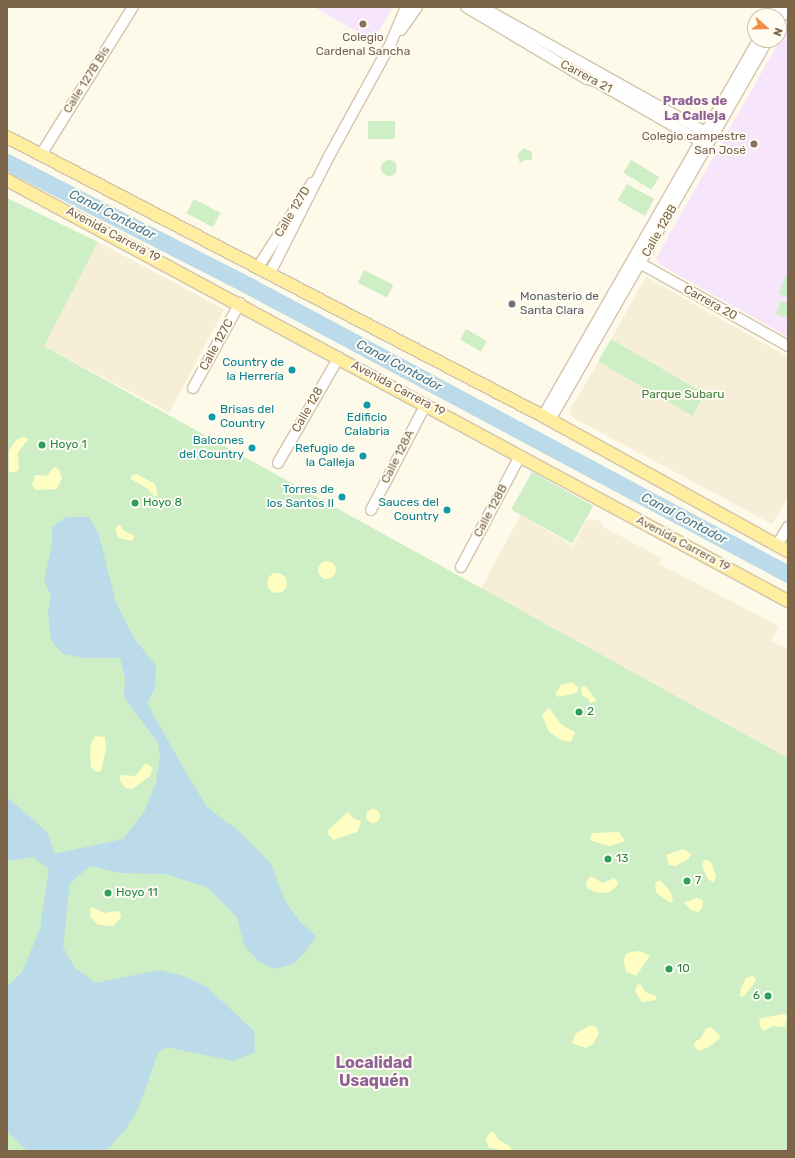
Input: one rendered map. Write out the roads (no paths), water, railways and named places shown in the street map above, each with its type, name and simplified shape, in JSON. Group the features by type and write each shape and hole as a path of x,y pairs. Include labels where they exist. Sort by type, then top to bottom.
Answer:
{"main road":[{"path":"9,138 42,153 547,418 788,551"},
{"name":"Avenida Carrera 19","path":"7,180 240,303 788,600"}],"street":[{"name":"Calle 127B Bis","path":"42,153 132,7"},
{"name":"Calle 127D","path":"270,273 328,158 390,45 406,7"},
{"name":"Calle 127D","path":"390,45 418,7"},
{"name":"Carrera 21","path":"466,7 587,79 595,81 704,144"},
{"name":"Carrera 21","path":"482,7 709,134"},
{"name":"Calle 128B","path":"547,418 704,144 754,48"},
{"name":"Calle 128B","path":"709,134 763,48"},
{"name":"Calle 127D","path":"258,267 328,158"},
{"name":"Carrera 20","path":"637,261 788,346"},
{"name":"Calle 127C","path":"193,388 240,303"},
{"name":"Calle 128","path":"278,463 339,357"},
{"name":"Calle 128A","path":"371,510 426,404"},
{"name":"Calle 128B","path":"461,567 520,456"},
{"path":"777,545 788,527"}],"water":[{"path":"67,517 89,517 99,535 116,603 134,638 156,666 155,688 147,703 188,776 207,807 240,832 272,865 284,899 300,922 316,936 306,951 293,964 275,969 259,962 244,945 237,917 207,887 165,874 121,873 90,866 70,883 63,947 75,968 96,983 159,970 183,976 207,987 254,1031 255,1052 233,1061 167,1047 158,1053 138,1109 126,1129 111,1146 103,1151 28,1151 7,1132 7,987 22,972 40,929 49,869 33,857 7,861 7,797 48,833 54,854 123,839 144,812 156,783 160,756 158,743 124,697 125,678 120,658 84,658 63,654 51,640 48,612 51,595 44,581 52,545 52,527"}],"waterway":[{"name":"Canal Contador","path":"7,162 253,288 788,574"}],"place":[{"name":"Colegio Cardenal Sancha","path":"363,24"},
{"name":"Colegio campestre San José","path":"754,144"},
{"name":"Monasterio de Santa Clara","path":"512,304"},
{"name":"Country de la Herrería","path":"292,370"},
{"name":"Edificio Calabria","path":"367,405"},
{"name":"Brisas del Country","path":"212,417"},
{"name":"Hoyo 1","path":"42,445"},
{"name":"Balcones del Country","path":"252,448"},
{"name":"Refugio de la Calleja","path":"363,456"},
{"name":"Torres de los Santos II","path":"342,497"},
{"name":"Hoyo 8","path":"135,503"},
{"name":"Sauces del Country","path":"447,510"},
{"name":"2","path":"579,712"},
{"name":"13","path":"608,859"},
{"name":"7","path":"687,881"},
{"name":"Hoyo 11","path":"108,893"},
{"name":"10","path":"669,969"},
{"name":"6","path":"768,996"}],"district":[{"name":"Prados de La Calleja","path":"695,110"},
{"name":"Localidad Usaquén","path":"374,1072"}],"park label":[{"name":"Parque Subaru","path":"683,395"}]}
